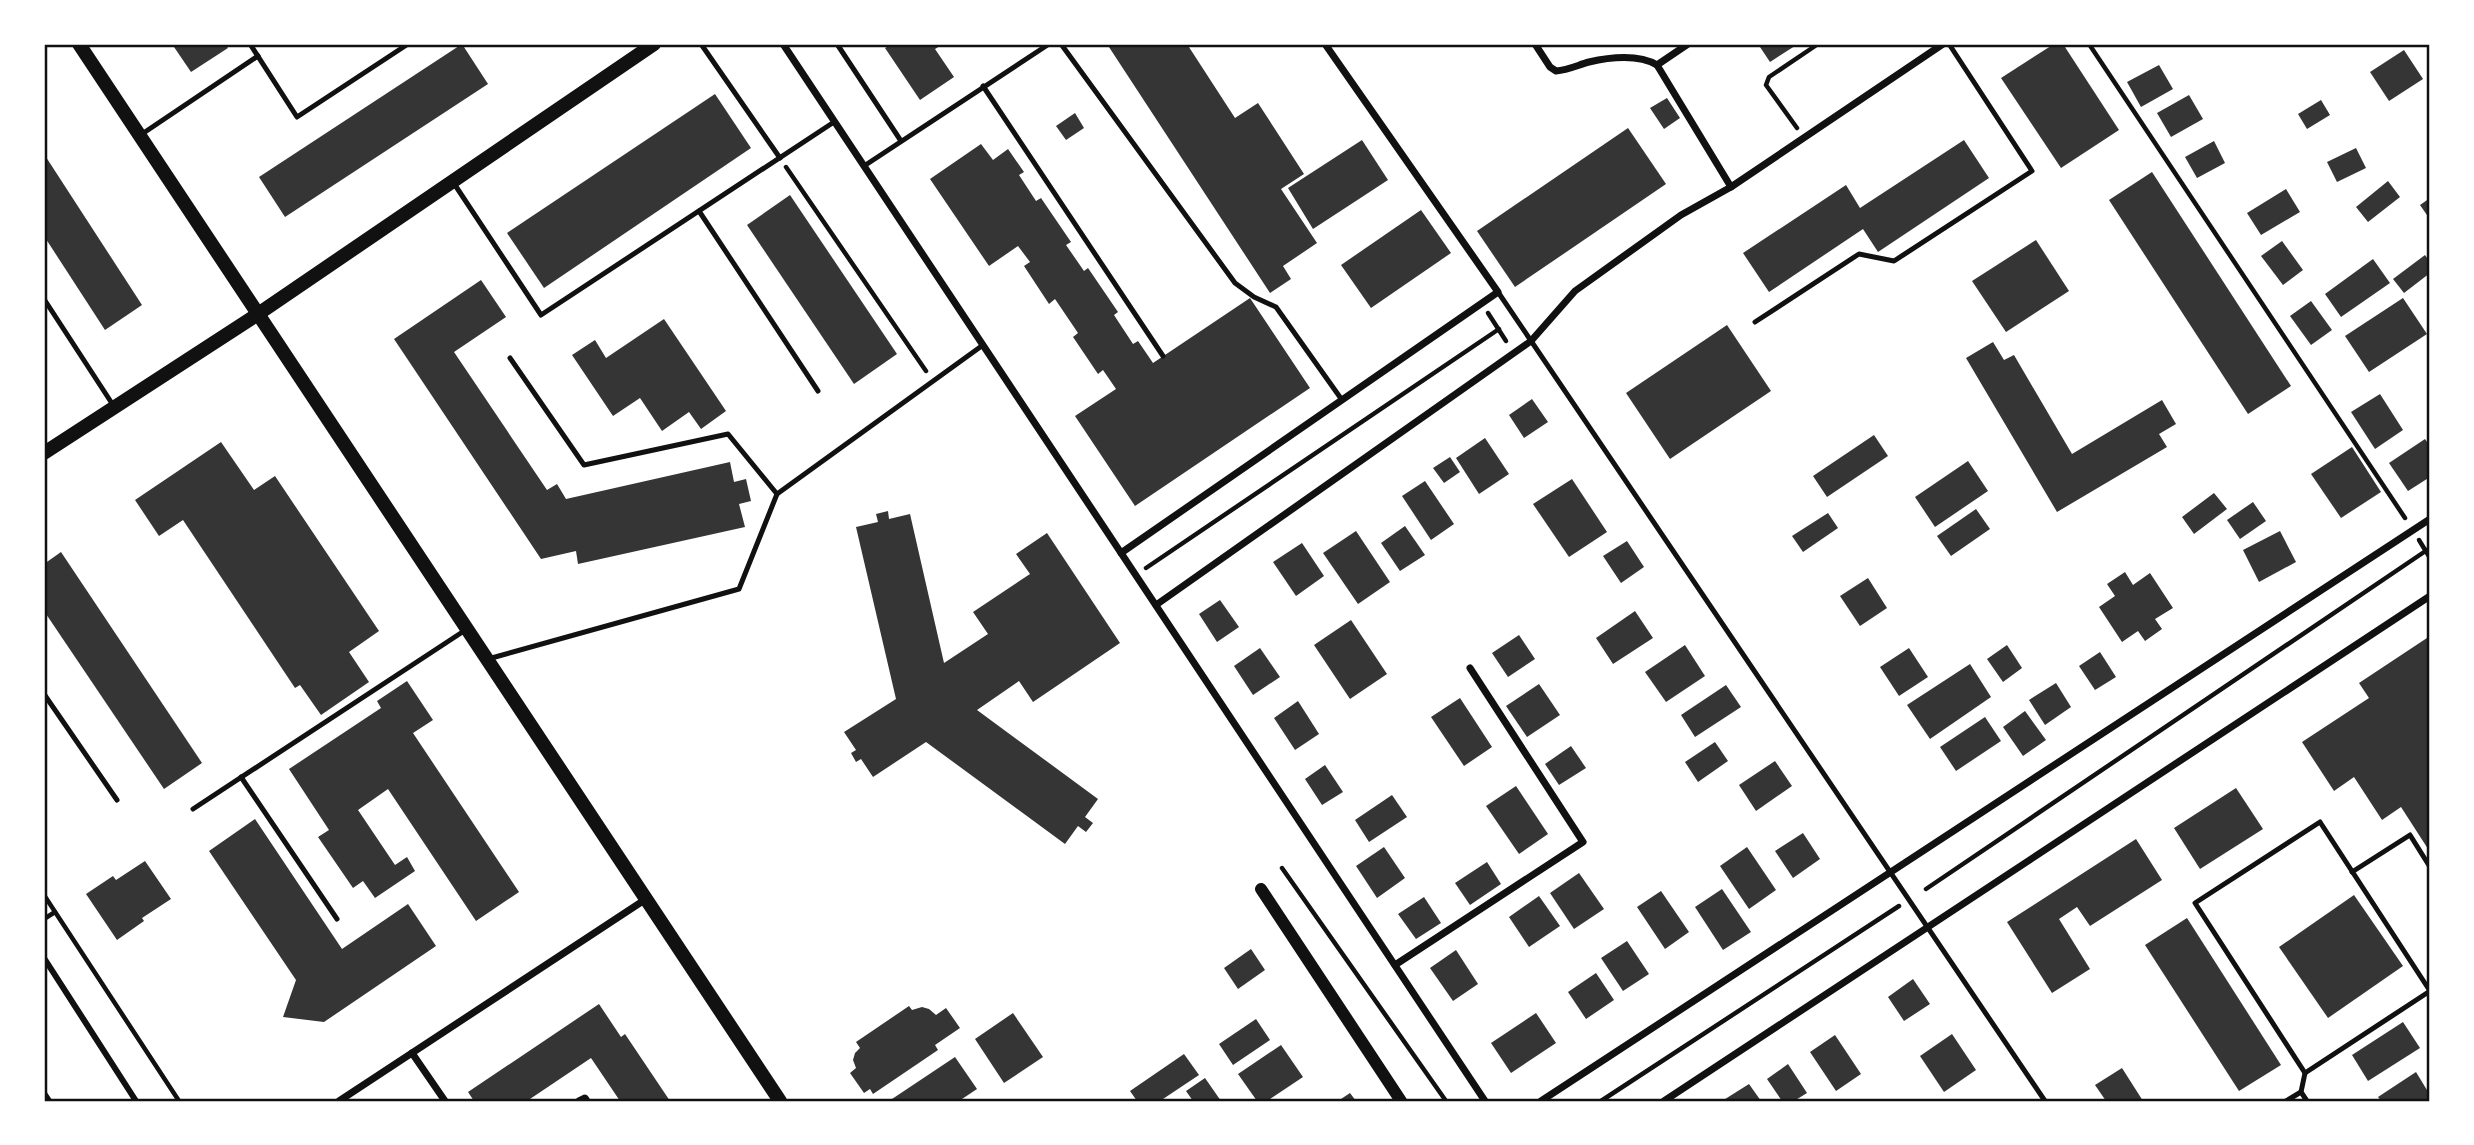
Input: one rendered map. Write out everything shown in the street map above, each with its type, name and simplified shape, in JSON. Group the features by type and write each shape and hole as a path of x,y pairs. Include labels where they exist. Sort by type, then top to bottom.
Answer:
{"main road":[{"path":"79,44 780,1101"},
{"path":"44,453 258,314 654,44"}],"street":[{"path":"783,44 1485,1101"},
{"path":"1535,44 1550,67 1556,71 1591,62 1636,58 1657,65 1731,187"},
{"path":"1657,65 1688,44"},
{"path":"1156,606 1531,341 1575,291 1681,215 1731,187 1943,44"},
{"path":"1121,553 1498,292 1329,45"},
{"path":"1541,1101 2430,519"},
{"path":"1664,1101 2430,596"},
{"path":"1395,965 1583,842 1470,668"},
{"path":"1261,889 1401,1101"},
{"path":"339,1101 646,899"},
{"path":"44,958 136,1101"},
{"path":"412,1053 444,1101"},
{"path":"579,1101 585,1098 587,1101"}],"lane":[{"path":"250,44 297,117 408,44"},
{"path":"701,44 780,158"},
{"path":"837,44 901,141"},
{"path":"864,166 1049,44"},
{"path":"1060,44 1235,283 1254,297 1276,307 1342,400"},
{"path":"1755,322 1859,254 1894,261 2032,171 1949,44"},
{"path":"139,135 258,56"},
{"path":"983,86 1163,356"},
{"path":"453,181 541,316 834,122"},
{"path":"699,211 818,391"},
{"path":"1498,292 2045,1101"},
{"path":"44,299 115,407"},
{"path":"488,659 739,589 777,494 983,345"},
{"path":"510,358 584,465 728,434 777,494"},
{"path":"193,809 467,629"},
{"path":"44,694 117,800"},
{"path":"241,778 337,919"},
{"path":"2305,1073 2195,904 2320,822 2430,991 2305,1073 2301,1092 2307,1101"},
{"path":"2352,872 2410,835 2430,866"},
{"path":"2286,1101 2301,1092"}],"path":[{"path":"1803,138 1766,85 1769,77 1818,44"},
{"path":"2089,44 2428,550 2430,558"},
{"path":"780,158 933,382"},
{"path":"1482,303 1514,353"},
{"path":"1136,576 1499,329"},
{"path":"1926,889 2428,550"},
{"path":"1282,868 1447,1101"},
{"path":"44,895 179,1101"},
{"path":"1601,1101 1909,900"},
{"path":"44,919 55,912"},
{"path":"44,1091 50,1101"}],"building":[{"path":"172,44 225,44 228,48 191,72"},
{"path":"462,44 488,84 285,217 259,177"},
{"path":"892,44 943,44 935,49 954,77 920,100 885,48"},
{"path":"1107,44 1187,44 1235,118 1258,103 1304,174 1281,189 1317,243 1283,266 1291,279 1270,293"},
{"path":"1758,44 1798,44 1770,62"},
{"path":"2054,44 2063,44 2119,130 2061,168 2001,78"},
{"path":"2404,50 2423,79 2389,101 2370,72"},
{"path":"2159,65 2173,89 2141,107 2127,82"},
{"path":"715,94 751,148 544,288 507,233"},
{"path":"2189,95 2203,119 2171,137 2157,113"},
{"path":"1667,98 1680,118 1664,129 1650,108"},
{"path":"2321,100 2330,115 2307,129 2298,114"},
{"path":"1075,113 1084,128 1066,140 1056,126"},
{"path":"1628,128 1666,184 1515,287 1477,231"},
{"path":"1362,140 1388,180 1313,229 1288,188"},
{"path":"1964,140 1989,178 1878,252 1863,229 1769,292 1743,253 1846,185 1860,208"},
{"path":"2214,141 2225,163 2197,178 2185,157"},
{"path":"981,144 993,160 1008,149 1024,172 1019,175 1036,201 1041,198 1071,242 1066,245 1084,271 1088,268 1118,312 1114,315 1133,344 1138,341 1153,363 1250,298 1310,388 1135,506 1075,416 1116,389 1103,370 1098,374 1073,337 1078,333 1055,299 1049,304 1024,266 1030,262 1018,246 989,266 930,179"},
{"path":"2356,148 2366,168 2337,182 2327,162"},
{"path":"44,154 142,305 105,330 44,236"},
{"path":"2152,172 2291,386 2248,414 2109,200"},
{"path":"2388,181 2400,197 2368,222 2356,207"},
{"path":"2286,189 2300,212 2261,235 2247,213"},
{"path":"790,195 897,354 854,384 747,225"},
{"path":"2430,198 2430,217 2429,218 2420,205"},
{"path":"1421,210 1451,253 1371,308 1341,265"},
{"path":"2036,240 2069,291 2006,332 1972,281"},
{"path":"2282,241 2303,270 2283,285 2261,256"},
{"path":"2425,255 2430,262 2430,273 2404,293 2393,279"},
{"path":"2373,259 2390,283 2341,317 2325,294"},
{"path":"481,280 506,317 454,352 547,490 557,484 566,499 730,462 734,482 746,479 751,501 739,504 745,527 578,564 576,551 541,559 394,339"},
{"path":"2403,298 2427,334 2369,372 2345,336"},
{"path":"2311,301 2332,330 2311,345 2290,316"},
{"path":"664,319 726,411 701,429 689,412 662,431 640,398 613,416 572,355 595,340 606,358"},
{"path":"1727,325 1771,391 1670,459 1626,393"},
{"path":"1993,342 2004,360 2014,355 2072,454 2162,400 2176,424 2159,434 2167,447 2057,512 1966,358"},
{"path":"2380,394 2403,430 2375,449 2351,412"},
{"path":"1532,399 1548,422 1524,438 1509,415"},
{"path":"1874,435 1888,456 1827,497 1813,476"},
{"path":"1485,438 1509,474 1479,494 1456,458"},
{"path":"2425,439 2430,446 2430,477 2408,491 2389,463"},
{"path":"221,442 254,490 275,476 379,631 349,652 369,682 321,715 300,685 295,688 183,520 159,536 135,500"},
{"path":"2352,447 2381,492 2341,518 2311,474"},
{"path":"1450,457 1460,472 1444,483 1433,468"},
{"path":"1968,461 1988,491 1935,527 1915,497"},
{"path":"1572,479 1607,532 1569,557 1533,504"},
{"path":"1425,481 1454,524 1431,540 1402,496"},
{"path":"2214,493 2227,509 2194,534 2182,517"},
{"path":"2253,502 2266,521 2240,539 2227,520"},
{"path":"1976,509 1990,529 1951,556 1937,536"},
{"path":"888,511 889,519 910,514 944,663 988,634 973,612 1030,574 1016,554 1047,533 1120,643 1033,702 1019,681 977,710 1098,799 1085,817 1093,823 1086,832 1078,826 1065,844 926,742 873,777 861,759 856,762 851,753 856,750 844,732 896,699 856,527 878,522 876,514"},
{"path":"1828,513 1838,528 1803,552 1792,536"},
{"path":"1405,526 1425,555 1400,571 1381,543"},
{"path":"1356,531 1390,582 1358,604 1323,553"},
{"path":"2280,531 2296,562 2259,582 2243,550"},
{"path":"1627,541 1644,567 1621,583 1603,556"},
{"path":"1302,543 1324,576 1296,596 1273,562"},
{"path":"61,552 202,763 164,789 44,611 44,564"},
{"path":"2125,572 2133,585 2150,573 2173,608 2155,619 2162,629 2145,641 2138,631 2122,642 2099,607 2115,596 2107,584"},
{"path":"1868,578 1887,608 1860,626 1840,596"},
{"path":"1220,600 1239,627 1217,642 1199,614"},
{"path":"1635,611 1653,638 1613,664 1596,638"},
{"path":"1351,620 1387,674 1350,699 1314,645"},
{"path":"1519,635 1535,659 1508,677 1492,653"},
{"path":"2430,636 2430,852 2401,807 2382,820 2354,777 2334,791 2302,742 2369,698 2359,683"},
{"path":"1685,645 1705,676 1666,702 1645,672"},
{"path":"2007,645 2022,668 2003,682 1987,659"},
{"path":"1260,648 1280,677 1253,695 1234,666"},
{"path":"1909,648 1928,677 1899,696 1880,667"},
{"path":"2100,652 2116,677 2095,690 2079,666"},
{"path":"1970,664 1991,697 1930,739 1907,705"},
{"path":"407,681 433,720 413,733 519,892 476,921 388,789 358,810 395,865 407,857 415,871 375,898 363,881 353,888 318,837 329,830 289,769 381,708 377,701"},
{"path":"2056,683 2071,707 2045,725 2029,700"},
{"path":"1539,684 1560,715 1527,737 1506,706"},
{"path":"1726,685 1741,707 1695,737 1681,715"},
{"path":"1460,698 1492,747 1464,766 1431,717"},
{"path":"1298,701 1319,734 1295,750 1274,718"},
{"path":"2025,711 2046,740 2023,756 2003,727"},
{"path":"1985,717 2001,741 1956,771 1940,747"},
{"path":"1715,742 1728,761 1698,782 1685,762"},
{"path":"1571,746 1586,768 1559,785 1545,764"},
{"path":"1775,761 1792,786 1756,811 1739,785"},
{"path":"1325,765 1343,792 1322,805 1305,779"},
{"path":"1516,786 1548,834 1519,854 1486,806"},
{"path":"2236,788 2263,829 2200,869 2174,828"},
{"path":"1392,795 1407,817 1369,842 1355,820"},
{"path":"255,819 342,949 408,904 436,946 324,1022 283,1017 296,980 209,851"},
{"path":"1803,833 1820,859 1793,878 1775,851"},
{"path":"2136,839 2162,880 2090,926 2077,907 2059,919 2090,969 2052,993 2007,922"},
{"path":"1384,847 1405,878 1377,898 1356,866"},
{"path":"1747,847 1776,890 1749,909 1720,866"},
{"path":"145,861 171,899 142,918 144,921 117,940 86,894 113,876 116,880"},
{"path":"1487,862 1501,884 1470,905 1455,883"},
{"path":"1579,873 1604,909 1574,929 1550,893"},
{"path":"1722,889 1751,932 1723,950 1695,907"},
{"path":"1661,891 1689,932 1665,949 1637,907"},
{"path":"2354,895 2403,966 2328,1018 2279,947"},
{"path":"1539,896 1560,926 1529,947 1509,917"},
{"path":"1424,897 1441,923 1416,939 1398,914"},
{"path":"2187,918 2281,1065 2239,1091 2145,945"},
{"path":"1627,941 1649,974 1623,991 1601,958"},
{"path":"1251,949 1265,970 1238,989 1224,968"},
{"path":"1456,950 1478,984 1453,1001 1430,968"},
{"path":"1596,973 1614,1000 1586,1019 1568,992"},
{"path":"1913,979 1930,1004 1904,1021 1888,997"},
{"path":"599,1004 621,1037 625,1034 670,1101 620,1101 591,1058 527,1101 474,1101 468,1092"},
{"path":"909,1006 912,1010 922,1007 929,1009 936,1015 946,1008 960,1028 935,1045 938,1050 873,1094 870,1089 864,1093 850,1073 856,1068 853,1060 860,1048 856,1042"},
{"path":"1013,1013 1043,1057 1004,1083 975,1039"},
{"path":"1536,1013 1556,1043 1511,1073 1491,1043"},
{"path":"1256,1019 1270,1040 1233,1065 1219,1044"},
{"path":"2403,1022 2420,1048 2368,1081 2352,1055"},
{"path":"1952,1034 1976,1070 1944,1092 1920,1056"},
{"path":"1835,1035 1861,1074 1836,1091 1810,1052"},
{"path":"1281,1045 1303,1077 1267,1101 1257,1101 1238,1074"},
{"path":"1184,1054 1199,1075 1160,1101 1137,1101 1130,1091"},
{"path":"955,1057 977,1089 959,1101 893,1101 892,1099"},
{"path":"1788,1064 1807,1093 1794,1101 1782,1101 1767,1079"},
{"path":"2122,1068 2143,1101 2106,1101 2095,1085"},
{"path":"2416,1072 2430,1095 2430,1101 2381,1101 2378,1097"},
{"path":"1205,1078 1221,1101 1193,1101 1186,1091"},
{"path":"1749,1084 1761,1101 1722,1101"},
{"path":"1350,1093 1356,1101 1338,1101"}]}
